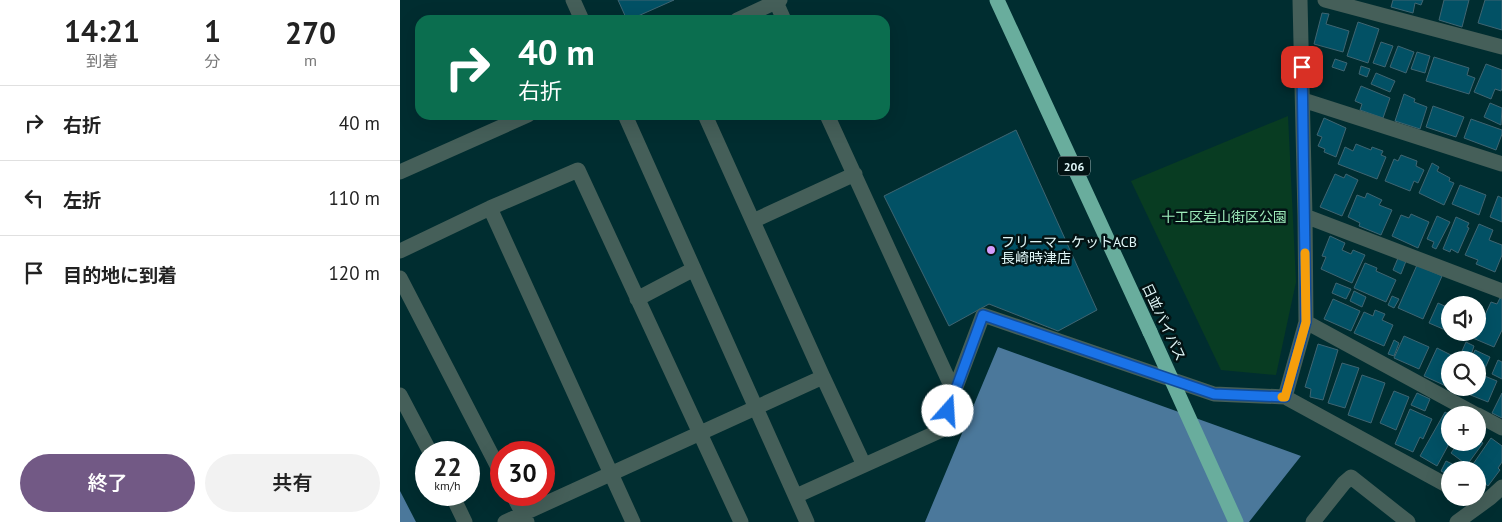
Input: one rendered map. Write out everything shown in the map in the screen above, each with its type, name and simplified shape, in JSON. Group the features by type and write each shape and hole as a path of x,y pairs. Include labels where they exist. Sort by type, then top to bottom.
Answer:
{"highway":[{"name":"日並バイパス","path":"997,0 1236,522"}],"street":[{"path":"573,0 580,15"},
{"path":"1285,397 1306,322 1300,0"},
{"path":"1325,0 1502,47"},
{"path":"748,15 778,1 782,15"},
{"path":"1303,100 1502,164"},
{"path":"400,172 517,120"},
{"path":"627,120 807,522"},
{"path":"707,120 864,465"},
{"path":"829,120 954,392"},
{"path":"400,251 490,208 578,170 741,522"},
{"path":"753,221 855,174"},
{"path":"490,208 633,522"},
{"path":"1305,216 1502,290"},
{"path":"637,299 694,269"},
{"path":"400,278 490,452"},
{"path":"796,496 942,430 983,315 1214,394 1285,397 1441,482"},
{"path":"1306,322 1460,406"},
{"path":"506,522 525,518 611,474 823,376"},
{"path":"400,395 424,441"},
{"path":"1486,420 1502,428"},
{"path":"1313,522 1351,477 1408,522"},
{"path":"1486,495 1502,487"},
{"path":"457,506 465,522"},
{"path":"519,506 525,518"},
{"path":"1457,522 1471,506"}],"green space":[{"name":"十工区岩山街区公園","path":"1288,116 1296,282 1276,375 1221,370 1131,181"}],"water":[{"path":"998,347 1301,456 1249,522 925,522"},
{"path":"400,491 416,522 400,522"}],"building":[{"path":"618,0 674,0 640,15 625,15"},
{"path":"1393,0 1423,0 1421,5 1415,3 1413,13 1391,7"},
{"path":"1444,0 1469,0 1462,27 1439,20"},
{"path":"1485,0 1502,0 1502,30 1478,23"},
{"path":"1322,13 1329,14 1326,24 1349,31 1343,52 1314,44"},
{"path":"1358,22 1379,29 1368,63 1347,56"},
{"path":"1381,42 1393,46 1385,67 1373,63"},
{"path":"1398,46 1414,52 1406,73 1390,67"},
{"path":"1417,52 1430,56 1425,73 1411,69"},
{"path":"1434,57 1469,68 1467,75 1475,78 1469,94 1426,81"},
{"path":"1335,59 1347,63 1344,71 1332,67"},
{"path":"1486,64 1502,70 1501,91 1495,89 1491,99 1474,92"},
{"path":"1361,66 1370,69 1367,77 1359,74"},
{"path":"1376,73 1395,81 1390,92 1371,84"},
{"path":"1361,86 1390,98 1383,118 1360,110 1362,104 1355,101"},
{"path":"1404,94 1415,99 1414,102 1427,107 1420,129 1395,121"},
{"path":"1490,103 1502,108 1501,125 1484,117"},
{"path":"1433,106 1464,117 1456,137 1426,127"},
{"path":"1324,118 1346,128 1336,157 1324,152 1325,149 1318,146 1322,137 1317,135"},
{"path":"1471,119 1502,130 1496,150 1464,138"},
{"name":"フリーマーケットACB 長崎時津店","path":"1016,130 1097,310 1058,331 989,304 949,326 884,196"},
{"path":"1356,144 1371,150 1372,147 1383,151 1381,155 1386,157 1377,179 1338,164 1345,147 1353,151"},
{"path":"1401,155 1417,161 1416,166 1424,170 1418,183 1414,181 1410,191 1385,181 1394,159 1398,161"},
{"path":"1432,163 1439,167 1437,171 1450,178 1449,181 1454,183 1444,205 1419,193"},
{"path":"1335,174 1344,178 1346,174 1358,180 1342,216 1320,207"},
{"path":"1460,185 1486,195 1479,215 1452,204"},
{"path":"1367,193 1382,200 1379,205 1392,210 1381,235 1359,226 1360,223 1348,217 1357,195 1365,198"},
{"path":"1498,196 1502,198 1502,222 1490,217"},
{"path":"1411,214 1429,222 1418,248 1392,236 1401,215 1409,218"},
{"path":"1437,216 1450,222 1436,249 1432,247 1434,242 1427,239"},
{"path":"1456,217 1469,223 1467,227 1469,228 1458,253 1451,249 1450,252 1443,249"},
{"path":"1479,224 1493,230 1489,240 1502,245 1502,255 1495,272 1476,264 1478,260 1465,255"},
{"path":"1330,236 1345,243 1342,250 1351,254 1353,250 1365,255 1352,283 1321,269 1326,257 1322,256"},
{"path":"1398,258 1406,261 1401,274 1393,270"},
{"path":"1365,263 1377,268 1376,271 1396,280 1386,302 1354,288"},
{"path":"1417,265 1442,276 1423,319 1398,308"},
{"path":"1336,283 1351,289 1346,299 1332,293"},
{"path":"1354,291 1366,297 1362,307 1350,301"},
{"path":"1392,296 1399,299 1394,308 1388,305"},
{"path":"1500,298 1502,299 1502,330 1494,347 1480,341 1486,341 1486,313 1491,302 1497,304"},
{"path":"1333,299 1360,311 1351,331 1324,319"},
{"path":"1438,303 1441,304 1441,328 1429,323"},
{"path":"1375,310 1385,314 1382,320 1393,325 1384,346 1354,333 1364,312 1373,316"},
{"path":"1404,336 1429,347 1419,369 1394,358"},
{"path":"1394,340 1399,343 1394,356 1388,354"},
{"path":"1466,342 1474,346 1472,351 1462,351"},
{"path":"1318,344 1338,350 1323,400 1310,397 1311,389 1305,387"},
{"path":"1437,348 1443,351 1441,351 1441,384 1424,376"},
{"path":"1486,355 1490,357 1486,366"},
{"path":"1498,360 1502,362 1502,379 1492,374"},
{"path":"1342,363 1359,368 1345,408 1328,403"},
{"path":"1362,375 1385,383 1371,423 1348,415"},
{"path":"1486,377 1497,381 1488,402 1473,396 1486,396"},
{"path":"1394,391 1409,397 1396,430 1380,423"},
{"path":"1417,393 1430,399 1425,411 1411,405"},
{"path":"1502,393 1502,418 1492,413"},
{"path":"1410,409 1432,419 1423,439 1420,437 1413,452 1395,444"},
{"path":"1441,419 1441,451 1445,451 1437,466 1420,456"},
{"path":"1491,438 1502,446 1502,462 1498,468 1500,470 1488,486 1486,484 1486,461 1475,461 1482,451 1486,451 1486,445"},
{"path":"1452,451 1477,451 1470,461 1462,461 1451,453"}],"slow traffic":[{"path":"1282,397 1285,397 1306,322 1305,253"}],"place":[{"name":"フリーマーケットACB 長崎時津店","path":"991,250"}],"route":[{"path":"948,411 983,315 1214,394 1285,397 1306,322 1302,67"}]}
